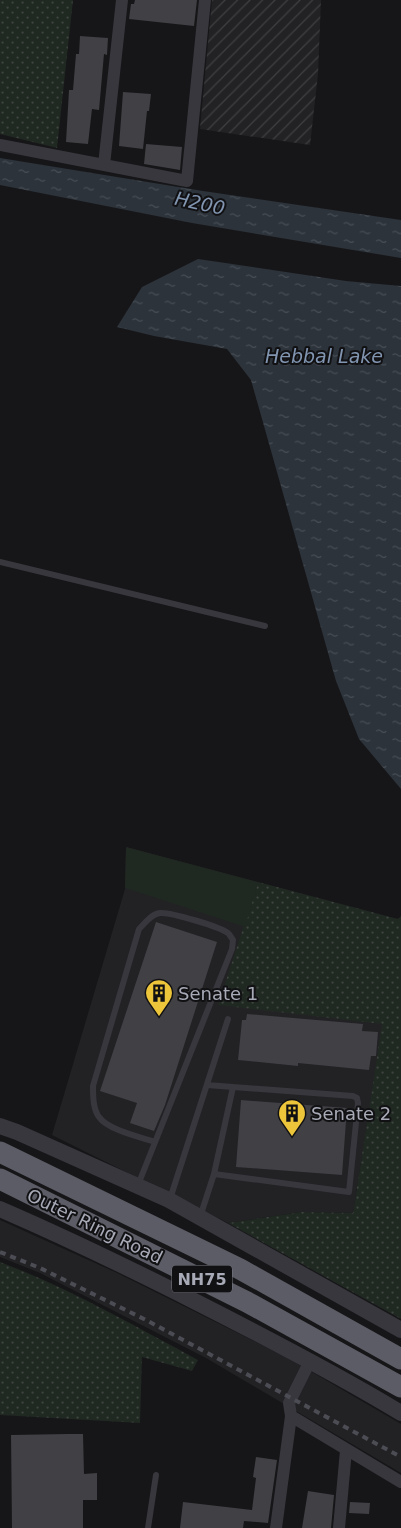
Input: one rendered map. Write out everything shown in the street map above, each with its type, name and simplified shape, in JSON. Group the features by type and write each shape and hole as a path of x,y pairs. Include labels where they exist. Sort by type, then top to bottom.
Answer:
{"highway":[{"name":"Outer Ring Road","path":"0,1152 240,1270 401,1359"},
{"name":"Outer Ring Road","path":"0,1179 247,1302 401,1387"}],"street":[{"path":"104,165 122,0"},
{"path":"0,145 187,181 205,0"},
{"path":"0,1126 170,1200 401,1330"},
{"path":"0,1209 51,1231 166,1287 310,1361 401,1413"},
{"path":"276,1528 291,1416 289,1403 310,1361"},
{"path":"291,1416 401,1482"},
{"path":"339,1528 346,1450"}],"lane":[{"path":"0,562 266,626"},
{"path":"138,1186 156,1142 232,949 233,940 228,933 219,928 172,914 160,913 148,919 139,930 93,1086 94,1102 98,1116 106,1124 156,1142"},
{"path":"170,1200 228,1020"},
{"path":"207,1085 352,1096 357,1098 358,1103 348,1192 214,1174"},
{"path":"200,1217 214,1174 233,1087"},
{"path":"148,1528 156,1475"}],"shaded area":[{"path":"0,0 73,0 57,148 0,134"},
{"path":"212,0 321,0 318,74 310,145 200,129"},
{"path":"126,847 399,920 353,1213 301,1212 228,1223 52,1135 125,889"},
{"path":"126,847 258,882 245,927 125,888"},
{"path":"258,882 398,919 401,916 401,1319 228,1223 301,1212 353,1213 382,1024 218,1005"},
{"path":"0,1220 115,1272 288,1358 401,1424 401,1473 206,1358 40,1273 0,1257"},
{"path":"0,1262 76,1295 198,1360 192,1371 142,1357 140,1423 0,1415"}],"water":[{"name":"H200","path":"0,158 203,191 401,220 401,258 192,223 0,185"},
{"name":"Hebbal Lake","path":"198,259 346,281 401,286 401,789 359,739 336,681 251,380 227,349 154,336 117,327 142,287"}],"building":[{"path":"135,0 197,0 194,26 129,19 131,4 134,4"},
{"path":"80,36 108,38 107,55 104,54 99,110 92,109 88,144 66,142 69,90 73,90 76,54 79,54"},
{"path":"123,92 151,94 149,111 147,111 143,149 119,146"},
{"path":"146,144 182,147 180,170 144,164"},
{"name":"Senate 1","path":"156,922 217,942 165,1105 154,1131 130,1123 137,1103 100,1091"},
{"path":"247,1014 363,1024 362,1031 378,1032 376,1056 371,1056 369,1070 298,1063 298,1066 238,1060 242,1020 246,1020"},
{"name":"Senate 2","path":"241,1100 347,1108 342,1175 236,1167"},
{"path":"83,1434 84,1474 97,1473 97,1500 83,1500 83,1528 12,1528 11,1435"},
{"path":"256,1457 277,1460 268,1523 244,1521 243,1528 180,1528 183,1502 252,1510 256,1478 253,1477"},
{"path":"308,1491 334,1495 331,1528 302,1528"},
{"path":"350,1502 370,1503 369,1514 349,1513"}],"railway":[{"path":"0,1252 40,1268 146,1320 401,1457"}],"place":[{"name":"Senate 1","path":"159,1017"},
{"name":"Senate 2","path":"292,1137"}]}
